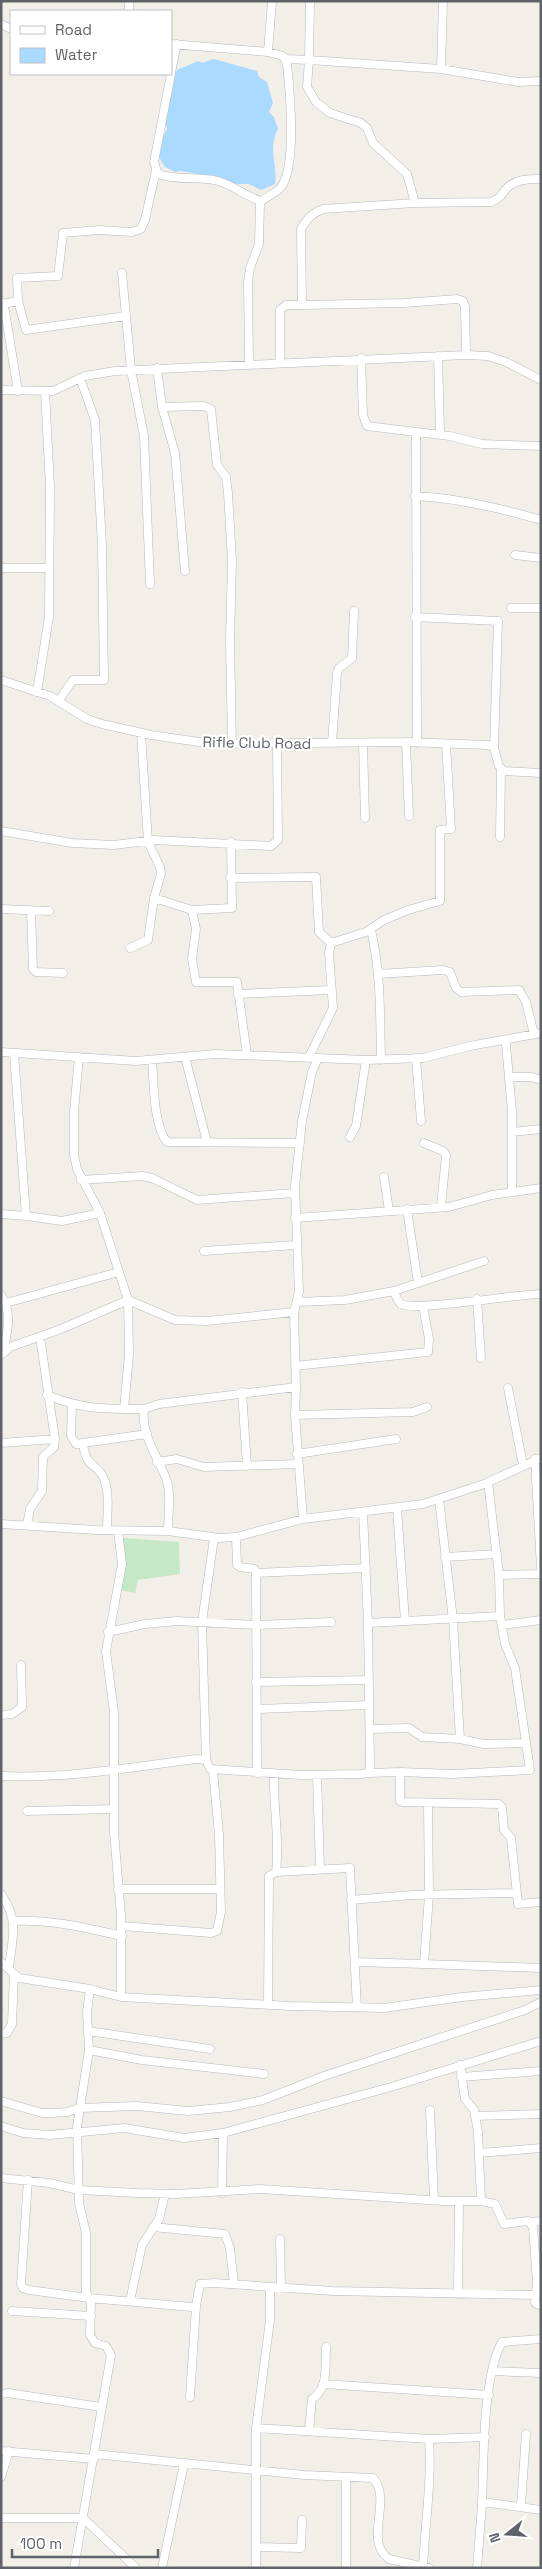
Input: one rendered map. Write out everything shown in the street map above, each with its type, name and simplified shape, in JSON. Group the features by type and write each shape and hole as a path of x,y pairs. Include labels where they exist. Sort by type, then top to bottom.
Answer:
{"street":[{"path":"268,52 272,1"},
{"path":"310,1 307,87 316,102 330,113 362,123 368,128 373,143 407,174 415,203"},
{"path":"441,69 442,1"},
{"path":"172,63 174,44 268,52 286,59 441,69 502,80 541,81"},
{"path":"156,170 162,175 208,179 227,184 248,197 261,200 278,191 288,172 290,151 286,59"},
{"path":"126,316 26,330 18,301 17,278 58,276 63,233 99,230 132,232 141,229 156,170 154,162 171,75"},
{"path":"302,305 301,229 314,212 323,209 415,203 491,202 499,198 507,188 517,182 541,179"},
{"path":"249,363 248,282 250,268 259,244 259,208 261,200"},
{"path":"122,273 131,370 144,436 150,584"},
{"path":"280,362 280,310 286,305 404,303 457,299 463,301 465,307 466,355"},
{"path":"18,301 2,303 18,391"},
{"path":"1,390 46,391 59,388 95,373 131,370 249,363 466,355 488,356 506,362 541,380"},
{"path":"438,356 440,434"},
{"path":"361,358 363,415 366,426 440,434 482,444 541,446"},
{"path":"158,368 162,407 175,453 184,571"},
{"path":"59,700 72,680 104,680 102,545 95,420 80,378"},
{"path":"37,692 49,617 50,486 46,391"},
{"path":"162,407 203,406 211,409 217,465 227,480 232,561 230,677 232,744"},
{"path":"416,432 415,617 417,743"},
{"path":"415,496 459,499 527,514 541,520"},
{"path":"515,555 541,558"},
{"path":"1,568 49,568"},
{"path":"511,608 541,608"},
{"path":"332,743 337,673 352,658 354,611"},
{"path":"415,617 498,621 494,748 501,770 500,837"},
{"name":"Rifle Club Road","path":"1,680 59,700 87,719 141,733 194,742 232,744 406,742 488,745 494,748"},
{"path":"130,948 148,940 154,898 160,879 160,867 148,842 141,733"},
{"path":"406,742 409,816"},
{"path":"363,743 365,818"},
{"path":"1,831 72,843 114,845 148,842 231,842 271,846 278,840 277,744"},
{"path":"331,943 371,930 384,920 440,901 440,830 451,829 446,744"},
{"path":"501,770 510,773 541,774"},
{"path":"154,898 192,910 232,908 230,878 231,842"},
{"path":"230,878 316,877 318,932 331,943"},
{"path":"1,909 49,911"},
{"path":"31,910 33,969 36,972 64,973"},
{"path":"192,910 196,929 192,959 196,982 236,982 247,1055"},
{"path":"371,930 378,974 381,1060"},
{"path":"309,1057 333,1008 329,953 331,943"},
{"path":"1,1052 136,1061 247,1055 381,1060 416,1058 537,1033 526,1002 519,990 461,992 456,988 450,972 443,970 378,974"},
{"path":"238,994 332,990"},
{"path":"506,1045 512,1132 512,1191"},
{"path":"14,1053 26,1216"},
{"path":"79,1057 74,1111 74,1155 81,1180 100,1213 128,1300 128,1355 124,1409"},
{"path":"185,1057 208,1142"},
{"path":"303,1519 295,1415 294,1312 297,1302 299,1272 296,1245 295,1193 300,1144 312,1072 318,1058"},
{"path":"416,1058 421,1121"},
{"path":"152,1060 162,1136 167,1142 174,1144 208,1142 300,1144"},
{"path":"350,1137 356,1126 366,1060"},
{"path":"509,1077 531,1077 541,1080"},
{"path":"512,1132 541,1129"},
{"path":"424,1143 443,1151 446,1155 442,1207"},
{"path":"81,1180 142,1176 152,1178 197,1200 295,1193"},
{"path":"384,1177 388,1211"},
{"path":"295,1218 442,1207 512,1191 541,1188"},
{"path":"407,1209 418,1283"},
{"path":"1,1214 62,1221 100,1213"},
{"path":"204,1251 296,1245"},
{"path":"297,1302 345,1300 394,1291 484,1261"},
{"path":"2,1354 9,1326 4,1299 119,1272"},
{"path":"394,1291 397,1300 403,1305 423,1306 477,1299 541,1294"},
{"path":"477,1299 481,1358"},
{"path":"2,1354 10,1346 40,1336 128,1300 175,1320 207,1322 294,1312"},
{"path":"295,1366 428,1352 429,1338 423,1306"},
{"path":"27,1525 30,1509 42,1491 43,1458 54,1447 55,1438 47,1395 40,1336"},
{"path":"47,1395 72,1405 144,1410 159,1404 242,1392 296,1387"},
{"path":"508,1388 523,1465"},
{"path":"242,1392 247,1466"},
{"path":"72,1405 72,1441 76,1444 147,1434"},
{"path":"295,1415 413,1412 427,1407"},
{"path":"144,1410 147,1434 157,1462 168,1483 168,1530"},
{"path":"1,1443 55,1438"},
{"path":"297,1454 396,1439"},
{"path":"83,1443 86,1460 100,1472 105,1482 107,1530"},
{"path":"157,1462 176,1459 204,1467 298,1464"},
{"path":"1,1524 107,1530 168,1530 214,1538 236,1537 303,1519 423,1504 488,1482 538,1459 541,1568"},
{"path":"212,1771 316,1775 400,1772 452,1774 530,1770 515,1668 508,1656 500,1616 499,1575 488,1482"},
{"path":"439,1499 452,1620 460,1739"},
{"path":"397,1508 405,1621"},
{"path":"363,1512 368,1622 370,1729 368,1773"},
{"path":"118,1530 122,1564 106,1651 108,1678 114,1712 114,1809 122,1926 121,1998"},
{"path":"236,1537 237,1565 255,1569 256,1573 257,1772"},
{"path":"122,1926 211,1933 218,1931 220,1925 219,1834 212,1771 206,1760 202,1622 214,1538"},
{"path":"445,1557 497,1554"},
{"path":"256,1573 366,1568"},
{"path":"499,1575 541,1574"},
{"path":"368,1622 452,1620 500,1616"},
{"path":"502,1625 541,1620"},
{"path":"108,1632 144,1624 202,1622 256,1626 331,1622"},
{"path":"1,1715 12,1714 22,1708 21,1665"},
{"path":"256,1682 369,1680"},
{"path":"257,1709 369,1705"},
{"path":"370,1729 409,1728 422,1737 460,1739 484,1744 526,1744"},
{"path":"1,1776 35,1777 114,1770 196,1759 206,1760"},
{"path":"400,1772 400,1801 428,1804 499,1804 502,1807 504,1830 511,1838 518,1904 541,1902"},
{"path":"274,1774 274,1801 279,1850 276,1872"},
{"path":"316,1775 320,1869"},
{"path":"424,1964 429,1895 428,1804"},
{"path":"27,1812 114,1809"},
{"path":"268,2005 269,1876 276,1872 350,1868 350,1900 357,2008"},
{"path":"118,1889 220,1889"},
{"path":"350,1900 429,1895 516,1893"},
{"path":"1,1894 10,1906 13,1921 5,1964 18,1978 90,1989 121,1998 384,2008 462,1997 489,1997 541,1990"},
{"path":"13,1921 64,1924 122,1936"},
{"path":"354,1962 541,1968"},
{"path":"1,2034 7,2033 11,2029 14,1974"},
{"path":"74,2568 111,2355 110,2349 106,2346 91,2340 91,2316 85,2282 86,2233 79,2190 77,2130 89,2050 87,2012 90,1989"},
{"path":"1,2100 42,2112 67,2112 137,2106 188,2111 211,2110 263,2100 324,2076 525,2010 541,2002"},
{"path":"88,2031 210,2050"},
{"path":"1,2126 23,2133 124,2128 184,2138 224,2134 268,2123 541,2041"},
{"path":"89,2050 142,2060 264,2074"},
{"path":"460,2065 465,2099 475,2116 480,2153 481,2201"},
{"path":"462,2076 541,2071"},
{"path":"430,2110 434,2200"},
{"path":"475,2116 541,2114"},
{"path":"222,2193 224,2134"},
{"path":"480,2153 541,2148"},
{"path":"1,2178 28,2180 79,2190 165,2194 222,2193 261,2188 459,2202 481,2201 495,2204 504,2224 541,2220"},
{"path":"28,2180 21,2284 23,2288 89,2298 196,2306"},
{"path":"130,2301 142,2245 163,2210 165,2194"},
{"path":"458,2294 459,2202"},
{"path":"531,2222 533,2227 536,2305 541,2306"},
{"path":"153,2228 225,2234 230,2248 234,2284"},
{"path":"280,2239 281,2288"},
{"path":"190,2397 196,2306 200,2284 458,2294 536,2295"},
{"path":"256,2568 256,2428 270,2320 270,2287"},
{"path":"12,2311 91,2316"},
{"path":"477,2568 485,2437 494,2357 502,2342 541,2339"},
{"path":"309,2431 312,2399 322,2390 324,2384 326,2347"},
{"path":"492,2371 541,2373"},
{"path":"324,2384 489,2395"},
{"path":"1,2394 8,2393 101,2407"},
{"path":"256,2428 429,2439 485,2437"},
{"path":"521,2506 526,2434"},
{"path":"1,2477 5,2451 184,2464 307,2476 373,2478 379,2484 381,2492 379,2536 380,2548 384,2556 389,2560 426,2567 426,2504 431,2465 429,2439"},
{"path":"162,2568 175,2516 184,2464"},
{"path":"346,2477 346,2568"},
{"path":"482,2504 521,2506 541,2510"},
{"path":"1,2518 83,2522 136,2568"},
{"path":"256,2547 300,2548 302,2520"}],"green space":[{"path":"123,1538 179,1542 180,1574 138,1580 135,1593 120,1590 125,1565"}],"water":[{"path":"214,59 257,71 259,77 267,82 273,103 269,112 274,117 278,129 273,144 276,176 275,184 261,190 249,184 236,184 213,175 175,172 165,167 158,156 161,141 167,129 166,118 171,95 170,84 177,70 198,61 202,63"}]}
